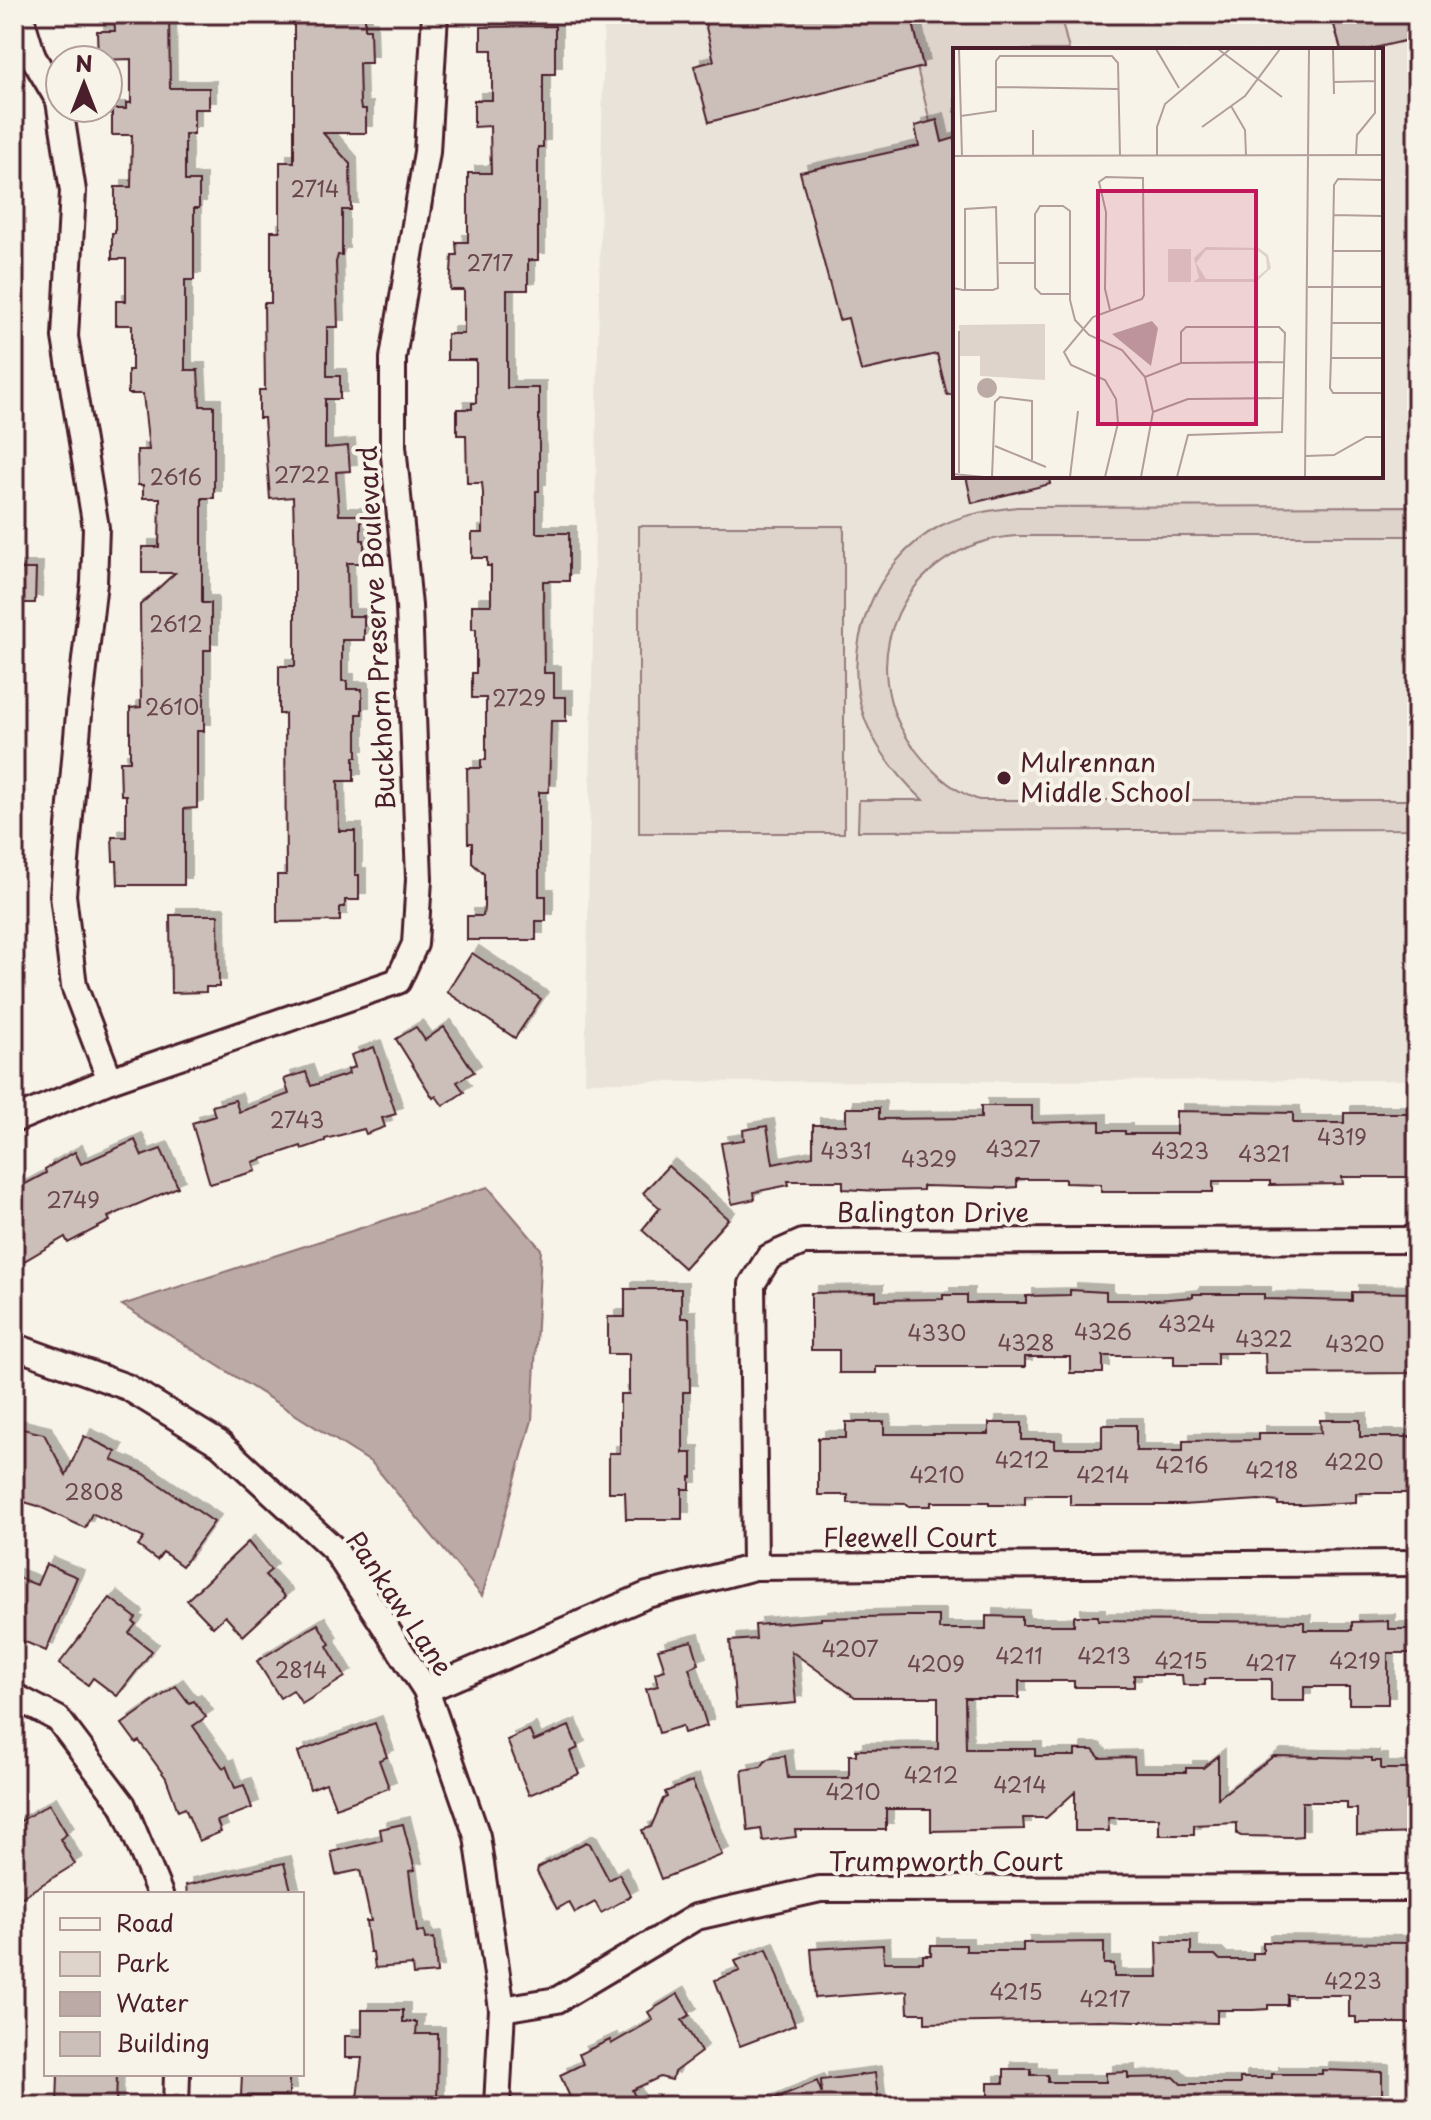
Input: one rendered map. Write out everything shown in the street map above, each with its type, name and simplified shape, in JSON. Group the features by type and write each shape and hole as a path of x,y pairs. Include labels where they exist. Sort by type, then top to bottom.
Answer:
{"street":[{"path":"20,14 33,57 59,101 73,191 65,337 96,528 94,582 63,895 74,986 110,1080"},
{"name":"Buckhorn Preserve Boulevard","path":"14,1120 110,1080 398,981 415,944 419,879 414,727 409,606 393,446 393,358 427,152 435,14"},
{"name":"Balington Drive","path":"755,1567 752,1284 769,1257 803,1242 1417,1240"},
{"name":"Pankaw Lane","path":"14,1346 127,1387 220,1444 335,1550 426,1690 477,1836 502,2009 497,2106"},
{"name":"Fleewell Court","path":"426,1690 647,1595 755,1567 1417,1563"},
{"path":"14,1696 58,1719 123,1805 159,1892"},
{"name":"Trumpworth Court","path":"502,2009 557,2000 696,1917 820,1889 1417,1888"},
{"path":"176,2106 177,2076"}],"shaded area":[{"name":"Mulrennan Middle School","path":"604,14 1417,14 1417,1080 585,1082"}],"green space":[{"path":"911,14 1060,14 1068,48 953,48 953,139 942,142 937,121 930,122 917,68 923,66"},
{"path":"1417,506 1417,536 1016,536 977,544 944,561 917,584 898,614 888,647 887,682 896,717 917,752 944,780 979,800 1417,800 1417,829 858,831 859,800 923,800 890,764 871,733 858,695 856,667 859,638 867,611 880,585 896,562 916,542 940,526 988,511 1017,507"},
{"path":"639,526 844,526 844,833 639,833"}],"water":[{"path":"488,1187 541,1249 532,1420 482,1596 372,1463 122,1305"}],"building":[{"path":"114,14 169,14 170,88 209,88 209,109 194,109 194,134 185,134 185,181 199,181 199,208 194,208 194,280 185,280 185,370 198,370 200,406 214,406 214,498 202,498 202,603 211,603 211,650 204,650 204,731 197,731 197,808 184,809 184,885 118,885 117,861 113,861 112,837 126,837 126,795 121,795 120,761 130,761 130,708 141,707 140,605 175,573 142,573 142,547 159,547 160,498 143,498 143,485 138,485 137,450 149,450 143,394 128,394 128,370 132,370 132,325 116,325 116,301 126,301 126,259 112,259 115,187 131,187 132,135 112,135 112,124 124,124 126,103 131,103 131,59 124,59 124,44 97,44 97,31 115,31"},
{"path":"741,14 911,14 923,67 709,122 694,66 714,61 705,23"},
{"path":"1331,14 1417,14 1417,38 1374,48 1340,48"},
{"path":"365,15 365,29 370,29 371,63 359,63 360,103 361,109 366,109 366,133 323,133 350,164 351,210 342,210 342,255 338,255 336,262 338,327 327,327 327,376 340,376 340,399 325,399 325,448 348,446 350,471 336,472 339,515 361,515 361,540 364,540 364,563 347,563 348,616 364,616 364,640 342,640 342,681 347,681 347,689 362,689 362,714 357,714 354,781 338,781 339,831 355,831 355,875 359,875 359,900 345,900 345,907 340,907 340,921 277,922 277,875 286,875 285,714 279,714 279,666 295,666 295,563 293,497 270,499 264,418 259,418 259,390 265,390 264,303 271,303 271,231 280,231 280,162 294,162 294,16"},
{"path":"555,26 555,74 543,74 543,147 538,147 538,260 528,260 528,290 507,290 507,388 539,388 536,533 569,533 569,581 543,581 544,673 554,673 554,697 566,697 566,721 551,721 549,792 539,792 539,896 546,896 546,921 536,921 536,940 467,940 467,916 483,916 484,907 484,874 472,863 472,843 468,843 467,768 481,768 481,760 486,760 486,698 472,698 472,673 476,673 476,629 472,629 472,605 491,605 491,566 487,566 487,558 472,558 472,533 483,533 482,483 467,483 466,435 457,435 457,409 472,409 472,403 476,403 476,360 447,360 447,334 464,334 464,290 450,290 452,255 457,255 456,242 468,242 468,173 491,173 490,126 474,127 474,100 492,100 492,50 481,50 481,27"},
{"path":"937,120 942,142 953,139 953,394 947,395 937,354 861,371 848,318 839,320 800,172 919,146 915,126"},
{"path":"966,478 1049,478 1050,484 972,503"},
{"path":"14,569 36,569 35,603 14,603"},
{"path":"170,915 218,915 219,987 206,987 206,992 171,993"},
{"path":"472,953 541,999 515,1038 447,992"},
{"path":"416,1027 425,1040 444,1027 474,1072 457,1082 464,1092 443,1106 436,1096 433,1098 396,1039"},
{"path":"374,1047 396,1114 382,1118 385,1127 366,1134 364,1129 325,1139 302,1149 301,1146 253,1162 256,1171 210,1184 192,1123 215,1116 212,1106 235,1100 239,1112 289,1094 284,1079 306,1072 311,1086 349,1074 348,1069 355,1067 351,1055"},
{"path":"981,1106 1032,1106 1032,1123 1100,1121 1100,1131 1125,1131 1125,1134 1176,1134 1176,1111 1293,1113 1293,1123 1344,1123 1344,1113 1417,1113 1417,1177 1342,1177 1343,1184 1270,1185 1270,1181 1213,1181 1213,1192 1101,1192 1101,1184 1065,1183 1065,1179 1017,1179 1017,1187 1005,1188 923,1186 923,1190 879,1191 843,1189 843,1181 788,1181 789,1185 754,1192 755,1199 732,1204 721,1143 744,1140 743,1130 767,1126 773,1164 813,1156 813,1125 846,1125 846,1108 879,1108 879,1119 981,1118"},
{"path":"135,1140 142,1156 161,1149 178,1187 108,1217 110,1221 68,1243 65,1237 14,1267 14,1190 46,1173 45,1169 75,1152 81,1164"},
{"path":"668,1166 728,1219 684,1268 642,1230 660,1208 643,1193"},
{"path":"625,1289 681,1289 681,1318 689,1318 690,1392 683,1392 683,1453 692,1453 692,1477 690,1489 682,1489 682,1519 626,1519 625,1492 609,1492 609,1453 620,1453 620,1394 629,1394 629,1354 608,1354 608,1317 625,1317"},
{"path":"1070,1290 1106,1292 1106,1300 1157,1300 1193,1297 1193,1294 1264,1294 1264,1299 1352,1301 1352,1292 1417,1293 1417,1373 1266,1374 1265,1353 1217,1353 1217,1365 1174,1365 1174,1356 1103,1356 1103,1373 1070,1373 1070,1357 1025,1357 1025,1367 876,1367 876,1373 839,1373 839,1350 811,1350 811,1293 876,1292 876,1300 943,1299 943,1295 967,1295 967,1303 1026,1303 1026,1296 1070,1295"},
{"path":"1320,1420 1360,1420 1360,1437 1417,1437 1417,1493 1356,1493 1356,1502 1302,1505 1278,1505 1278,1502 1259,1500 1182,1505 1070,1505 1070,1495 1025,1495 1025,1504 931,1502 931,1506 907,1506 848,1503 848,1495 818,1495 818,1438 846,1438 846,1422 884,1422 884,1434 989,1434 989,1423 1022,1423 1022,1440 1055,1440 1055,1448 1102,1448 1102,1425 1136,1425 1136,1451 1183,1451 1183,1441 1259,1440 1259,1433 1321,1433"},
{"path":"14,1427 44,1434 66,1475 84,1436 116,1452 112,1460 144,1474 214,1522 182,1566 163,1552 157,1560 138,1546 144,1538 92,1513 85,1528 38,1506 14,1499"},
{"path":"248,1542 271,1570 265,1575 285,1597 243,1636 225,1616 213,1627 187,1600"},
{"path":"46,1564 77,1577 46,1651 14,1637 14,1576 37,1585"},
{"path":"110,1598 136,1618 133,1622 136,1624 129,1633 152,1651 117,1696 93,1678 88,1685 59,1664"},
{"path":"939,1616 939,1629 986,1629 986,1616 1022,1617 1022,1625 1074,1625 1074,1616 1098,1616 1098,1620 1304,1622 1304,1630 1352,1630 1352,1622 1388,1621 1388,1629 1417,1629 1417,1653 1388,1653 1388,1704 1349,1704 1349,1687 1304,1687 1304,1701 1271,1701 1271,1679 1205,1679 1205,1685 1183,1685 1182,1675 1134,1675 1134,1687 1074,1687 1074,1681 1019,1681 1019,1698 965,1698 966,1749 1035,1749 1035,1756 1075,1756 1075,1750 1093,1750 1100,1758 1134,1757 1135,1772 1186,1772 1186,1768 1203,1768 1218,1756 1218,1798 1274,1756 1372,1758 1372,1761 1381,1761 1381,1769 1417,1769 1417,1833 1357,1835 1357,1809 1347,1809 1347,1802 1302,1802 1302,1836 1241,1836 1237,1834 1237,1823 1194,1825 1194,1835 1159,1835 1159,1818 1108,1818 1109,1831 1075,1831 1075,1792 1046,1818 1023,1818 1024,1829 931,1831 931,1809 886,1809 886,1830 795,1830 796,1837 763,1841 761,1829 748,1831 742,1770 761,1767 767,1759 785,1756 788,1778 849,1778 849,1755 856,1755 856,1750 938,1749 938,1697 855,1697 791,1651 796,1703 736,1708 730,1641 756,1639 755,1625 821,1618"},
{"path":"318,1624 345,1677 302,1704 293,1690 280,1698 257,1661"},
{"path":"692,1641 699,1664 689,1668 707,1726 684,1733 682,1726 659,1733 646,1689 658,1686 655,1673 665,1670 658,1649"},
{"path":"176,1686 189,1703 194,1701 206,1717 193,1726 223,1768 226,1766 235,1788 244,1785 252,1808 217,1821 221,1832 199,1841 185,1808 178,1811 166,1778 139,1741 136,1743 122,1724"},
{"path":"375,1723 387,1757 379,1760 389,1788 336,1808 326,1783 310,1789 298,1752"},
{"path":"569,1726 578,1748 570,1752 579,1774 529,1795 507,1740 529,1730 534,1741"},
{"path":"692,1781 722,1855 661,1879 642,1830 651,1827 663,1799 667,1797 665,1792"},
{"path":"49,1804 67,1834 60,1839 75,1864 14,1902 14,1825"},
{"path":"403,1824 415,1870 409,1871 417,1932 424,1931 425,1939 434,1938 437,1973 413,1975 412,1965 375,1968 366,1921 371,1921 360,1870 336,1875 331,1852 382,1840 380,1829"},
{"path":"586,1842 609,1880 619,1874 631,1896 601,1913 595,1902 575,1913 569,1902 557,1909 537,1872 538,1868"},
{"path":"284,1863 291,1892 187,1892 186,1885"},
{"path":"1104,1942 1104,1964 1114,1964 1114,1977 1158,1977 1157,1942 1191,1942 1191,1955 1215,1955 1220,1960 1253,1960 1253,1953 1263,1953 1263,1942 1417,1943 1417,2023 1356,2023 1356,2017 1349,2017 1349,1995 1287,1995 1287,2005 1268,2005 1268,2009 1217,2010 1217,2023 1098,2020 925,2023 925,2013 908,2013 907,1991 815,1998 811,1949 883,1945 884,1962 923,1962 923,1955 931,1955 931,1945 966,1945 966,1951 1023,1951 1023,1943"},
{"path":"767,1949 795,2025 740,2046 715,1980 740,1971 735,1961"},
{"path":"678,1994 690,2015 682,2020 701,2052 674,2072 672,2080 660,2077 632,2090 639,2106 574,2106 560,2075 583,2064 579,2054 610,2040 611,2044 653,2020 648,2012"},
{"path":"362,2010 403,2010 403,2022 417,2022 416,2034 438,2034 437,2106 356,2106 362,2058 345,2058 345,2036 362,2036"},
{"path":"1004,2069 1031,2069 1031,2075 1048,2075 1048,2082 1106,2082 1106,2073 1128,2072 1128,2078 1174,2077 1181,2084 1240,2084 1240,2078 1272,2078 1272,2074 1322,2074 1322,2070 1382,2072 1382,2106 988,2106 988,2083 1004,2083"},
{"path":"875,2073 879,2106 756,2106 817,2081 822,2094 821,2080"},
{"path":"58,2076 117,2076 116,2106 57,2106"},
{"path":"242,2076 289,2076 289,2096 241,2096"}],"place":[{"name":"Mulrennan Middle School","path":"1004,778"}]}
